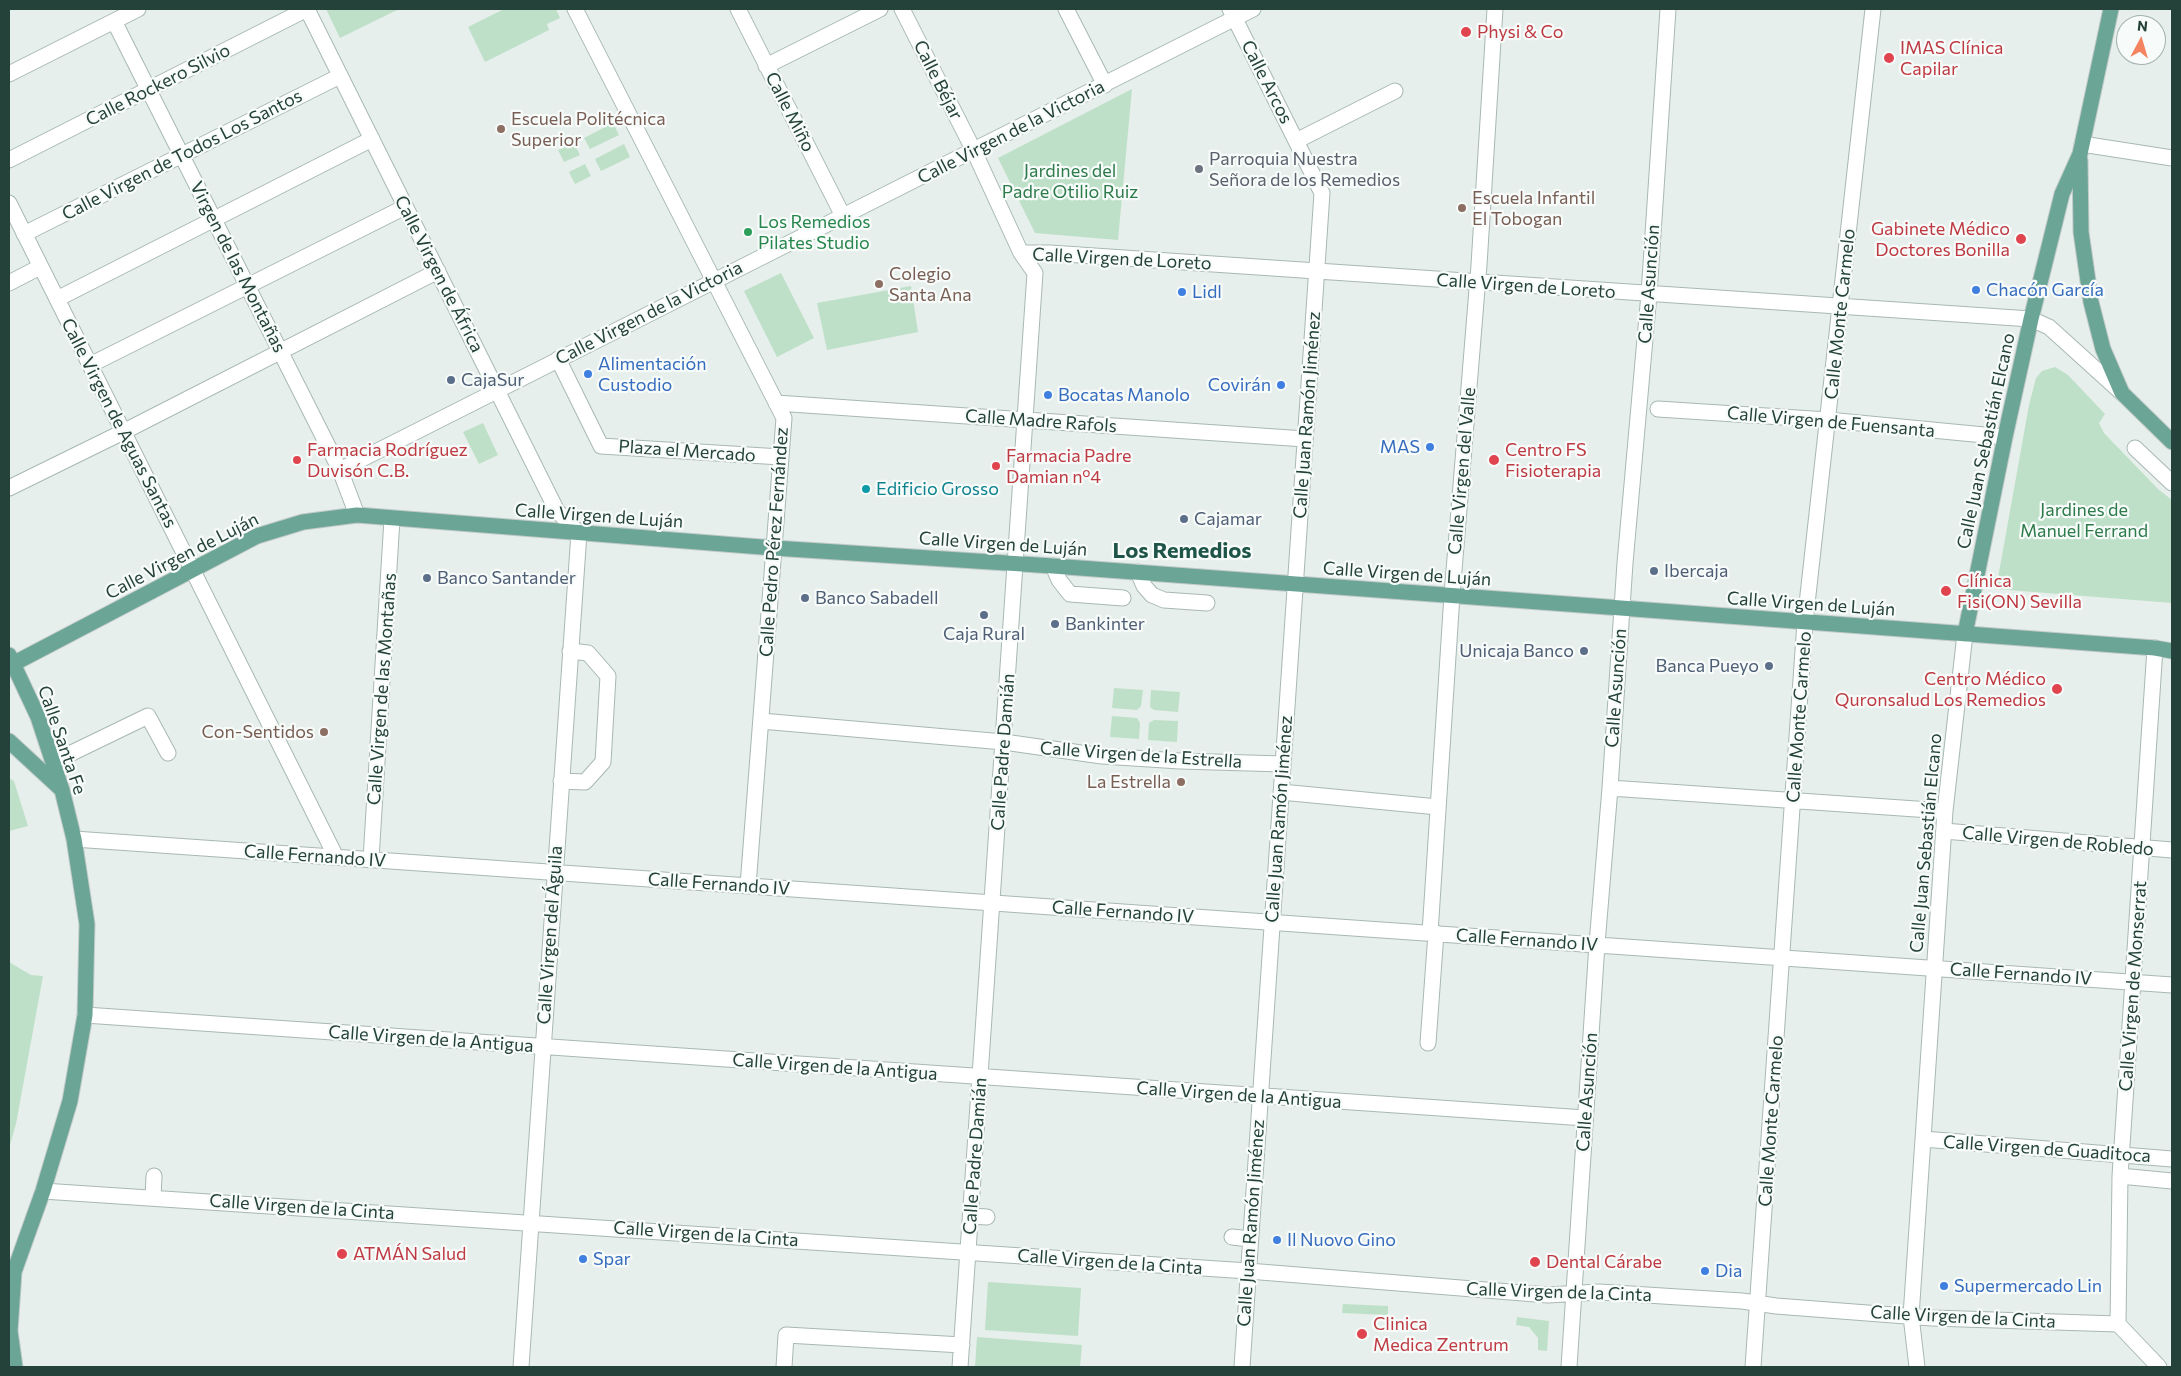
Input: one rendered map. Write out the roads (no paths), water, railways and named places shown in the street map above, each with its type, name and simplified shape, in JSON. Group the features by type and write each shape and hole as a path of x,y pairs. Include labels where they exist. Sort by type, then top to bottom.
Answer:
{"main road":[{"name":"Calle Juan Sebastián Elcano","path":"1965,634 2031,319 2062,194 2081,149 2111,9"},
{"path":"2081,149 2081,232 2091,302 2103,348 2122,393 2172,442"},
{"name":"Calle Virgen de Luján","path":"10,662 257,536 303,522 358,515 774,548 1138,572 2172,650"},
{"name":"Calle Santa Fe","path":"10,662 38,717 62,790 74,839 87,924 84,1015 70,1101 43,1191 11,1275 10,1331 15,1367"},
{"path":"9,741 62,790"}],"street":[{"path":"9,74 138,9"},
{"name":"Calle Virgen de África","path":"307,9 557,511 578,533"},
{"name":"Calle Rockero Silvio","path":"9,160 307,9"},
{"name":"Calle Pedro Pérez Fernández","path":"575,9 784,418 748,886"},
{"name":"Calle Miño","path":"738,9 842,216"},
{"path":"766,66 880,9"},
{"name":"Calle Béjar","path":"902,9 974,151"},
{"path":"1066,9 1105,85"},
{"name":"Calle Virgen de la Victoria","path":"340,470 496,389 1105,85 1232,13 1253,9"},
{"name":"Calle Virgen del Valle","path":"1428,1043 1438,808 1452,595 1477,283 1496,9"},
{"name":"Calle Asunción","path":"1569,1367 1596,944 1649,294 1668,9"},
{"name":"Calle Monte Carmelo","path":"1753,1367 1805,622 1873,9"},
{"name":"Calle Arcos","path":"1232,13 1322,193 1318,271"},
{"name":"Virgen de las Montañas","path":"114,21 340,470 358,515"},
{"name":"Calle Virgen de Todos Los Santos","path":"24,234 340,76"},
{"path":"1296,141 1395,91"},
{"path":"57,299 372,139"},
{"path":"2081,149 2172,158"},
{"name":"Calle Padre Damián","path":"960,1367 1035,273 1022,253 974,151"},
{"name":"Calle Virgen de Aguas Santas","path":"9,203 336,857"},
{"path":"90,365 406,206"},
{"name":"Calle Virgen de Loreto","path":"1022,253 1050,253 1841,308 2031,319"},
{"path":"9,283 40,267"},
{"path":"9,488 124,432 438,271"},
{"name":"Calle Juan Ramón Jiménez","path":"1242,1367 1294,585 1318,271"},
{"path":"2031,319 2049,328 2122,393"},
{"name":"Plaza el Mercado","path":"558,359 601,446 781,457"},
{"name":"Calle Madre Rafols","path":"776,403 1305,439"},
{"name":"Calle Virgen de Fuensanta","path":"1658,409 1828,420 2005,437"},
{"path":"2135,448 2172,483"},
{"name":"Calle Virgen de las Montañas","path":"371,860 392,519"},
{"name":"Calle Virgen del Águila","path":"521,1367 578,533"},
{"path":"1054,566 1059,580 1070,594 1123,598"},
{"path":"1138,572 1144,586 1152,595 1164,600 1207,603"},
{"name":"Calle Juan Sebastián Elcano","path":"1917,1367 1911,1316 1945,811 1965,634"},
{"name":"Calle Virgen de Monserrat","path":"2118,1324 2120,1176 2155,648"},
{"path":"561,781 585,782 603,762 608,676 588,653 570,651"},
{"path":"53,762 148,716 168,753"},
{"name":"Calle Virgen de la Estrella","path":"761,721 1004,742 1102,756 1180,761 1283,764"},
{"path":"1610,788 1945,811"},
{"path":"1281,792 1438,808"},
{"name":"Calle Virgen de Robledo","path":"1944,831 2172,850"},
{"name":"Calle Fernando IV","path":"74,839 2172,985"},
{"name":"Calle Virgen de la Antigua","path":"84,1015 1585,1118"},
{"name":"Calle Virgen de Guaditoca","path":"1923,1139 2172,1159"},
{"path":"153,1198 154,1176"},
{"path":"2120,1176 2172,1181"},
{"name":"Calle Virgen de la Cinta","path":"43,1191 1248,1271 1548,1296 1598,1292 1911,1316 2118,1324"},
{"path":"971,1216 987,1217"},
{"path":"1232,1238 1250,1239"},
{"path":"2118,1324 2159,1367"},
{"path":"784,1367 786,1335 962,1345"}],"place":[{"name":"Physi & Co","path":"1466,32"},
{"name":"IMAS Clínica Capilar","path":"1889,58"},
{"name":"Escuela Politécnica Superior","path":"501,129"},
{"name":"Parroquia Nuestra Señora de los Remedios","path":"1199,169"},
{"name":"Escuela Infantil El Tobogan","path":"1462,208"},
{"name":"Los Remedios Pilates Studio","path":"748,232"},
{"name":"Gabinete Médico Doctores Bonilla","path":"2021,239"},
{"name":"Colegio Santa Ana","path":"879,284"},
{"name":"Chacón García","path":"1976,290"},
{"name":"Lidl","path":"1182,292"},
{"name":"Alimentación Custodio","path":"588,374"},
{"name":"CajaSur","path":"451,380"},
{"name":"Covirán","path":"1281,385"},
{"name":"Bocatas Manolo","path":"1048,395"},
{"name":"MAS","path":"1430,447"},
{"name":"Farmacia Rodríguez Duvisón C.B.","path":"297,460"},
{"name":"Centro FS Fisioterapia","path":"1494,460"},
{"name":"Farmacia Padre Damian nº4","path":"996,466"},
{"name":"Edificio Grosso","path":"866,489"},
{"name":"Cajamar","path":"1184,519"},
{"name":"Ibercaja","path":"1654,571"},
{"name":"Banco Santander","path":"427,578"},
{"name":"Clínica Fisi(ON) Sevilla","path":"1946,591"},
{"name":"Banco Sabadell","path":"805,598"},
{"name":"Caja Rural","path":"984,615"},
{"name":"Bankinter","path":"1055,624"},
{"name":"Unicaja Banco","path":"1584,651"},
{"name":"Banca Pueyo","path":"1769,666"},
{"name":"Centro Médico Quronsalud Los Remedios","path":"2057,689"},
{"name":"Con-Sentidos","path":"324,732"},
{"name":"La Estrella","path":"1181,782"},
{"name":"Il Nuovo Gino","path":"1277,1240"},
{"name":"ATMÁN Salud","path":"342,1254"},
{"name":"Spar","path":"583,1259"},
{"name":"Dental Cárabe","path":"1535,1262"},
{"name":"Dia","path":"1705,1271"},
{"name":"Supermercado Lin","path":"1944,1286"},
{"name":"Clinica Medica Zentrum","path":"1362,1334"}],"district":[{"name":"Los Remedios","path":"1182,551"}],"park label":[{"name":"Jardines del Padre Otilio Ruiz","path":"1070,181"},
{"name":"Jardines de Manuel Ferrand","path":"2084,520"}]}
